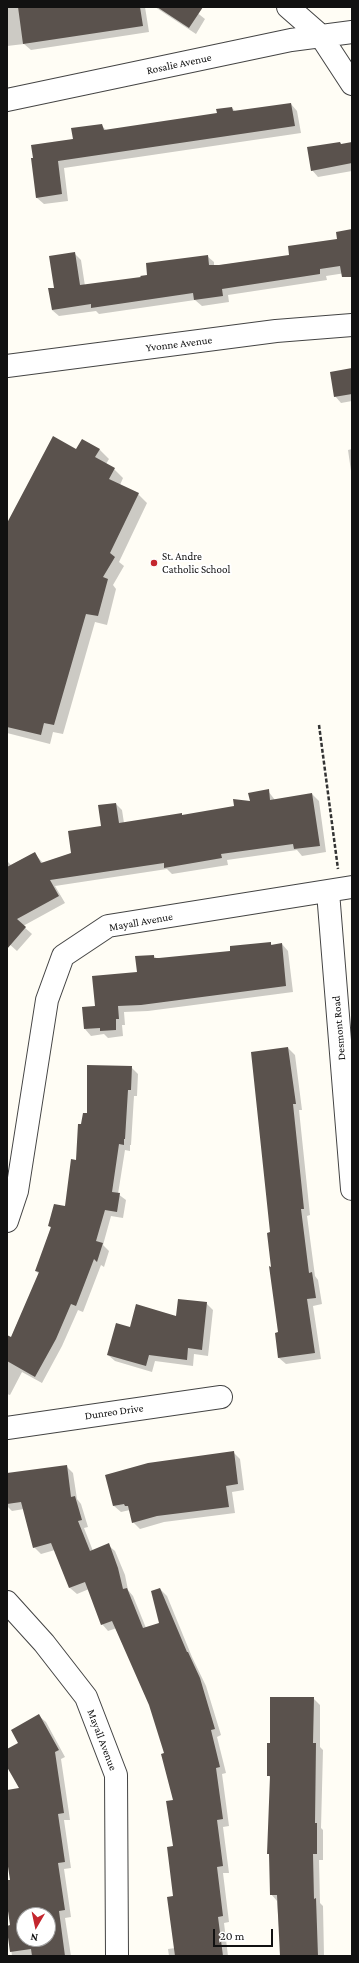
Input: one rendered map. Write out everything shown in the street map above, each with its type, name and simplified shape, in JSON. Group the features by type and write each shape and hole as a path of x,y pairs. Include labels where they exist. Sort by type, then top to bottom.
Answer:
{"street":[{"path":"288,7 320,35 352,84"},
{"name":"Rosalie Avenue","path":"7,100 320,35 352,32"},
{"name":"Yvonne Avenue","path":"8,360 276,331 352,325"},
{"name":"Desmont Road","path":"340,889 352,1189"},
{"name":"Mayall Avenue","path":"7,1221 17,1191 47,1000 63,956 108,926 340,889"},
{"name":"Dunreo Drive","path":"7,1428 221,1397"},
{"name":"Mayall Avenue","path":"7,1602 44,1643 86,1697 116,1775 116,1956"}],"path":[{"path":"319,725 340,889"}],"building":[{"path":"18,7 140,7 143,26 23,44"},
{"path":"157,7 203,7 189,28"},
{"path":"291,103 295,126 58,161 62,194 36,198 31,158 33,158 31,145 73,139 71,128 102,124 104,130 217,113 216,109 232,107 233,111"},
{"path":"340,142 341,144 352,142 352,163 311,171 307,147"},
{"path":"352,229 352,277 342,277 340,266 320,269 320,274 222,289 223,296 194,300 193,293 91,308 91,304 52,310 48,288 54,288 49,256 75,252 80,285 147,275 146,263 208,255 209,265 219,265 289,255 288,246 337,239 336,232"},
{"path":"352,368 352,394 334,397 330,372"},
{"path":"53,436 76,449 82,439 100,449 95,457 115,468 109,479 139,493 110,553 115,557 103,577 108,579 98,616 86,614 54,725 44,723 41,735 7,727 7,523"},
{"path":"269,789 270,800 312,793 320,846 294,849 293,844 221,854 222,858 164,868 164,863 50,880 59,896 17,919 26,927 7,949 7,867 35,852 41,863 71,853 68,831 101,826 98,805 116,803 119,823 182,813 182,815 234,806 233,799 250,801 248,793"},
{"path":"271,942 271,945 282,943 286,986 141,1005 118,1006 119,1019 116,1019 116,1030 100,1031 100,1028 84,1029 82,1007 95,1006 92,976 137,972 135,956 154,955 154,958 159,958 230,951 230,946"},
{"path":"288,1047 296,1104 293,1104 304,1209 301,1209 309,1273 312,1272 316,1298 307,1299 315,1353 278,1358 275,1333 278,1332 269,1266 271,1267 267,1233 270,1232 251,1052"},
{"path":"87,1065 132,1066 131,1090 128,1090 125,1139 124,1145 119,1144 112,1192 120,1193 117,1212 105,1210 96,1241 103,1243 97,1262 94,1259 76,1306 71,1304 56,1339 35,1377 7,1361 7,1335 11,1337 39,1272 35,1271 51,1227 48,1226 54,1204 65,1206 71,1159 76,1160 78,1124 81,1124 83,1113 87,1113"},
{"path":"178,1299 207,1302 202,1350 188,1348 187,1360 149,1355 146,1366 107,1355 116,1323 130,1327 136,1304 176,1316"},
{"path":"234,1451 238,1484 226,1486 229,1507 157,1516 132,1523 128,1506 125,1506 124,1504 113,1506 105,1475 148,1463"},
{"path":"67,1465 71,1497 75,1496 82,1520 78,1521 90,1551 109,1543 118,1568 123,1589 127,1588 143,1628 159,1623 151,1591 160,1588 187,1652 200,1678 215,1729 211,1730 220,1767 216,1768 223,1819 217,1820 223,1866 217,1867 223,1916 218,1917 223,1956 175,1956 167,1897 173,1896 167,1847 173,1846 166,1801 173,1800 161,1754 164,1753 149,1705 112,1621 101,1625 85,1582 69,1588 51,1543 33,1548 21,1502 7,1504 7,1473"},
{"path":"270,1697 314,1697 313,1743 316,1743 315,1823 317,1823 317,1854 313,1854 314,1899 316,1898 318,1956 280,1956 277,1895 270,1895 269,1854 267,1854 270,1776 267,1776 267,1743 270,1743"},
{"path":"39,1714 59,1750 55,1752 64,1813 58,1814 65,1862 58,1863 65,1910 59,1911 65,1956 32,1956 31,1949 10,1952 7,1930 7,1926 10,1925 7,1904 7,1880 10,1880 7,1860 7,1790 19,1788 7,1767 7,1749 18,1743 11,1730"}],"place":[{"name":"St. Andre Catholic School","path":"154,563"}]}
